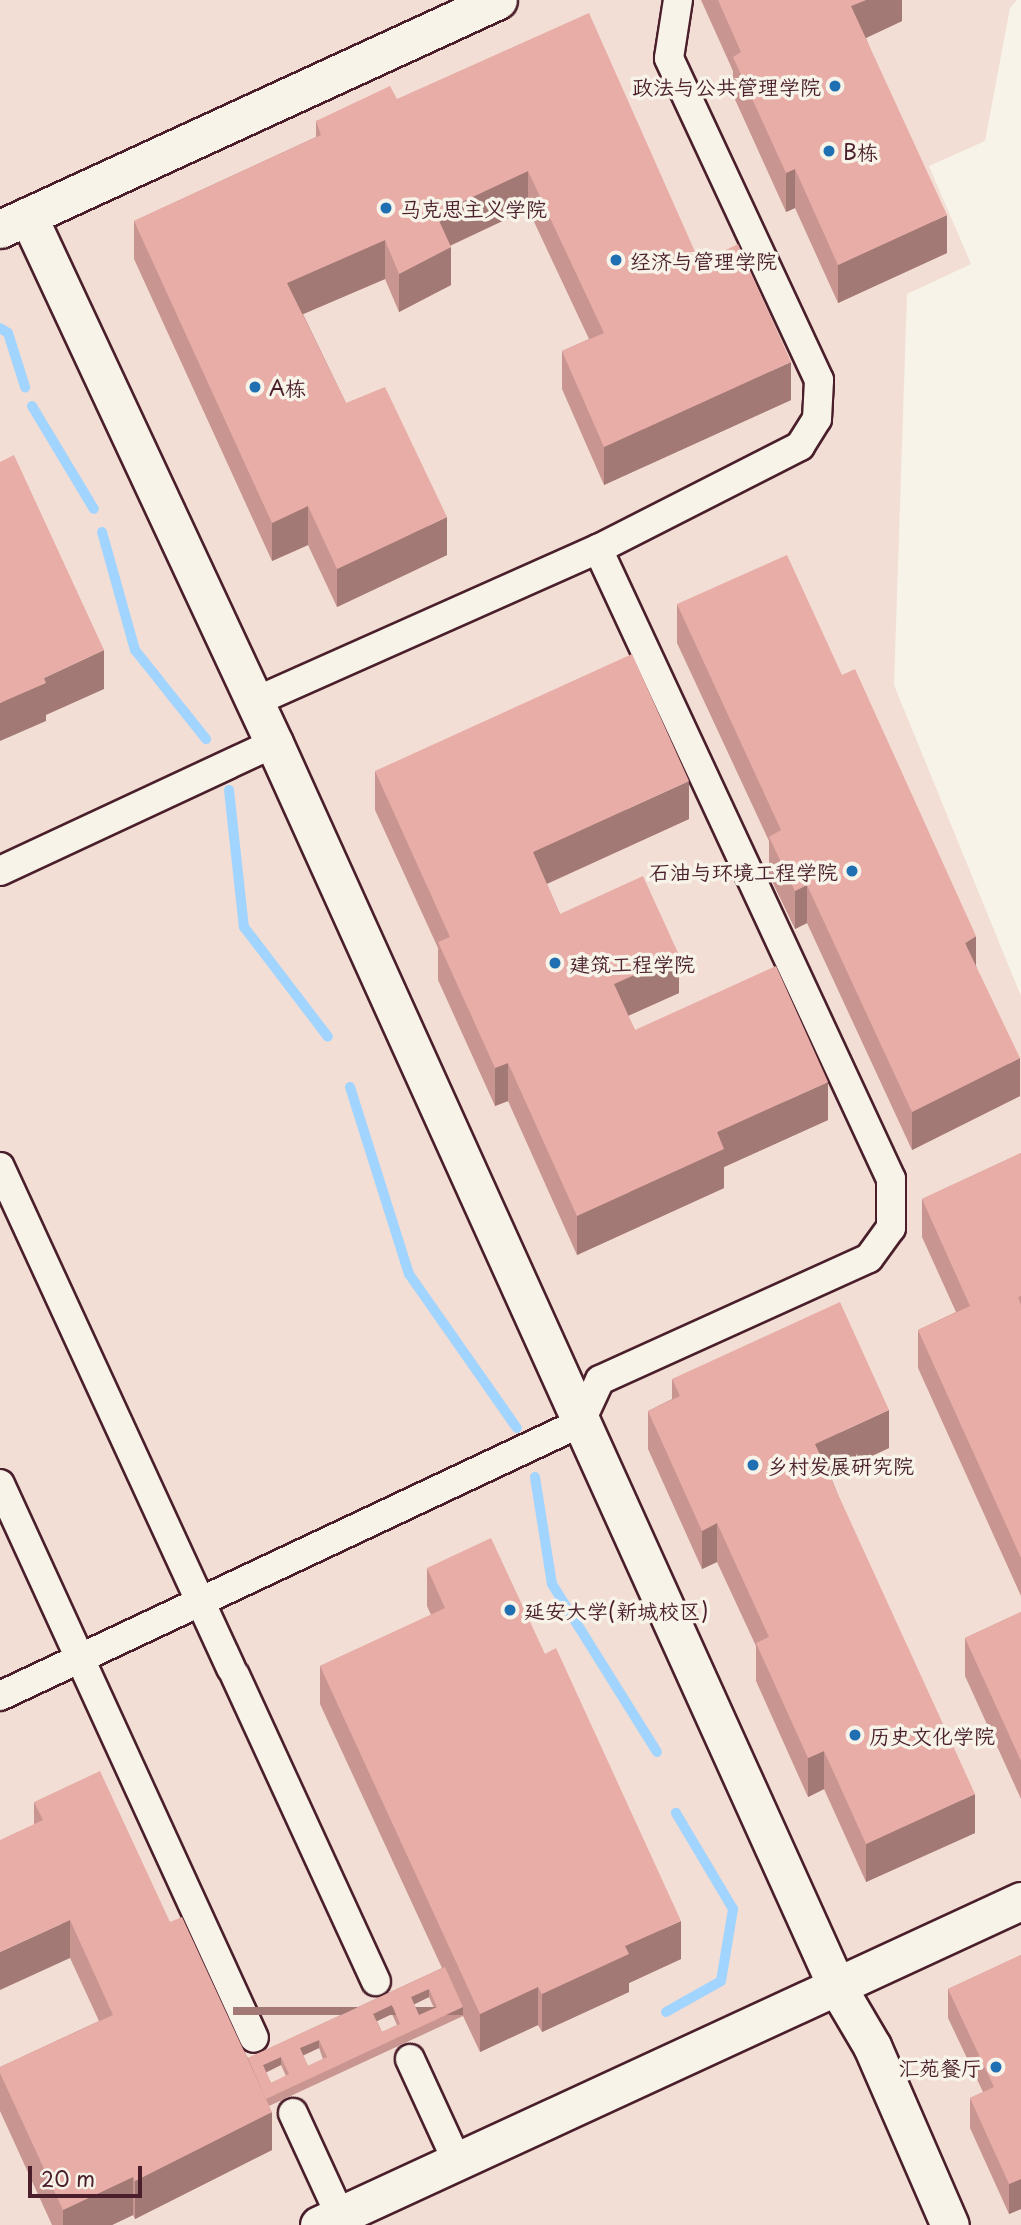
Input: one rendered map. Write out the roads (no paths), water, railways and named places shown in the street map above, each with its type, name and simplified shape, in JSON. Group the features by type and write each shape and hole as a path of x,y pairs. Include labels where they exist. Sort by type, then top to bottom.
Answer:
{"street":[{"path":"498,0 14,223 274,743 836,1985 872,2046 950,2225"},
{"path":"254,702 598,549 800,446 817,419 819,380 669,58 678,0"},
{"path":"0,1696 580,1423 600,1380 869,1258 891,1228 891,1179 598,549"},
{"path":"0,871 274,743"},
{"path":"0,1167 376,1982"},
{"path":"0,1484 254,2038"},
{"path":"293,2113 330,2220 1021,1901"},
{"path":"410,2059 457,2161"}],"waterway":[{"path":"0,328 8,333 25,387"},
{"path":"32,406 94,509"},
{"path":"102,532 135,650 206,739"},
{"path":"229,790 244,927 328,1037"},
{"path":"350,1087 409,1274 517,1428"},
{"path":"535,1477 552,1584 657,1752"},
{"path":"666,2012 721,1981 733,1909 676,1813"}],"place":[{"name":"政法与公共管理学院","path":"835,86"},
{"name":"B栋","path":"829,151"},
{"name":"马克思主义学院","path":"386,208"},
{"name":"经济与管理学院","path":"616,260"},
{"name":"A栋","path":"255,387"},
{"name":"石油与环境工程学院","path":"852,871"},
{"name":"建筑工程学院","path":"555,963"},
{"name":"乡村发展研究院","path":"753,1465"},
{"name":"延安大学(新城校区)","path":"510,1610"},
{"name":"历史文化学院","path":"855,1735"},
{"name":"汇苑餐厅","path":"996,2067"}]}
